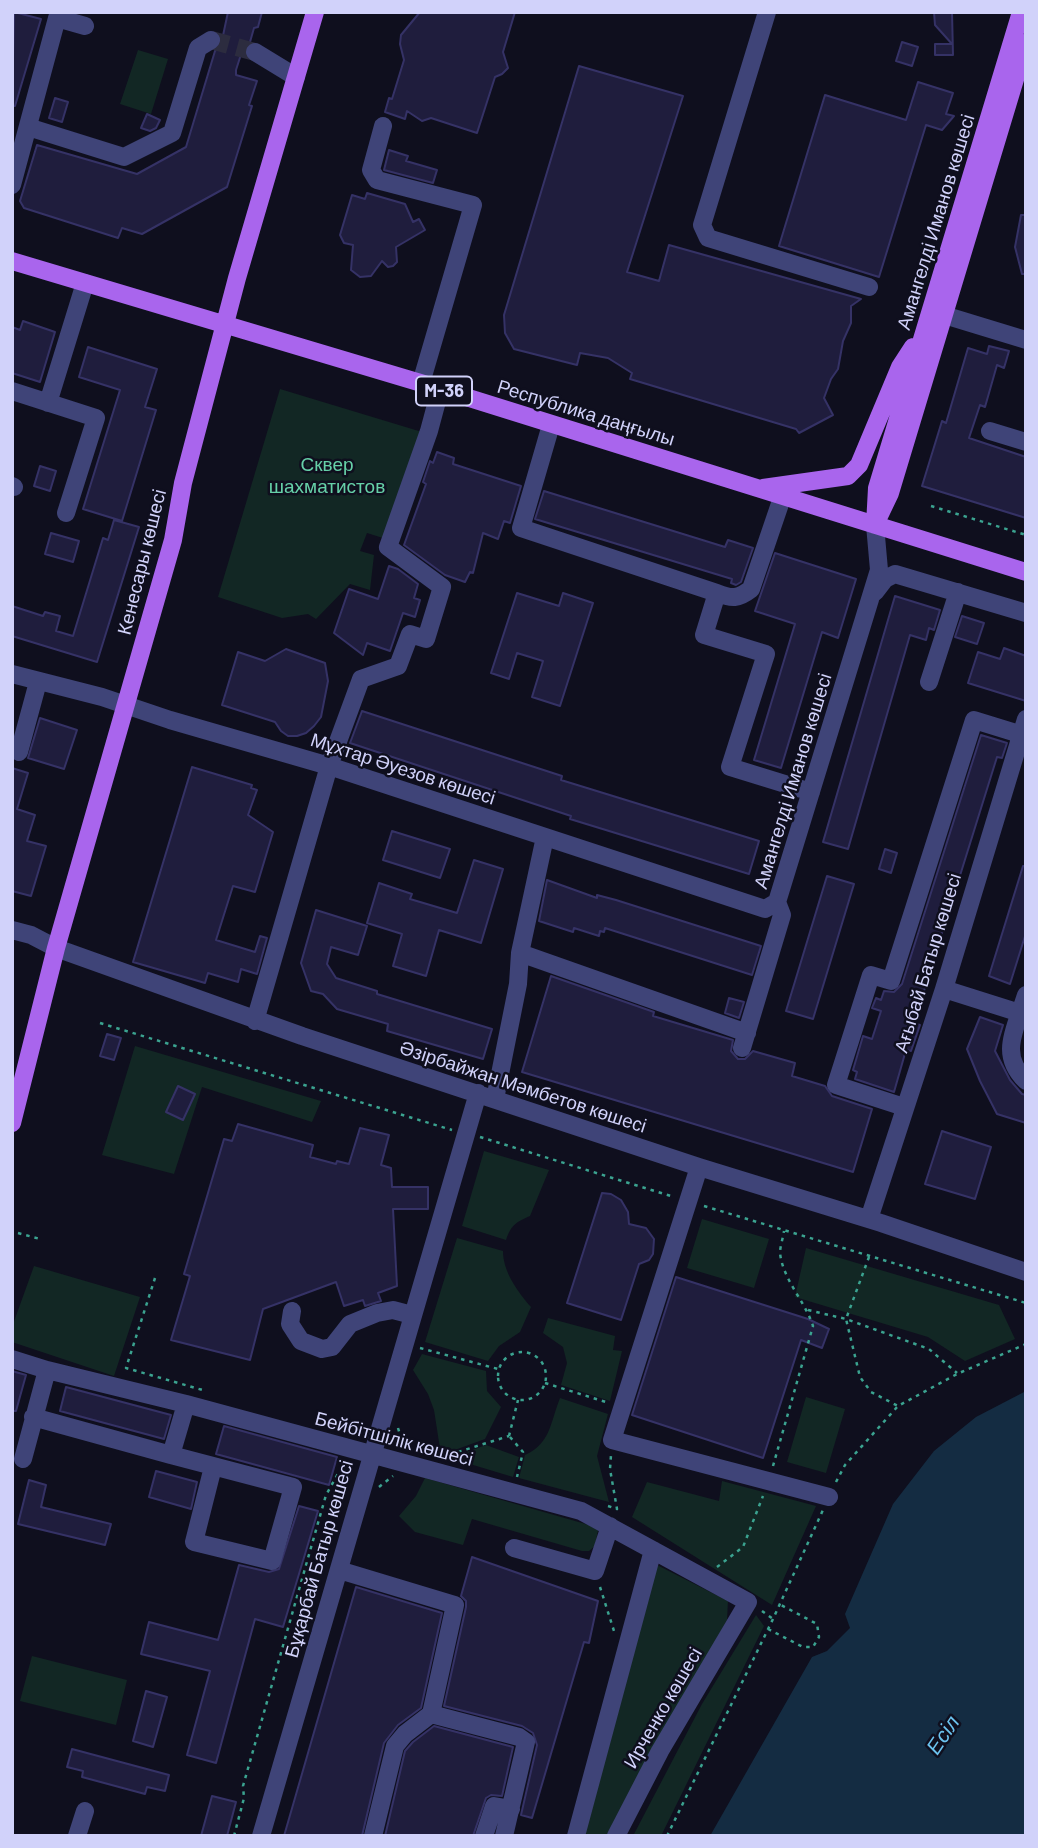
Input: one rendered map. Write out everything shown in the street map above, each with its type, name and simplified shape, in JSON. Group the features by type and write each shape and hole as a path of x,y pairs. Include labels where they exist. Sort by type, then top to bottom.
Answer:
{"main road":[{"name":"Кенесары көшесі","path":"12,1123 20,1060 56,948 173,540 183,483 225,326 315,12"},
{"name":"Амангелді Иманов көшесі","path":"875,525 877,488 1021,12"},
{"name":"Амангелді Иманов көшесі","path":"875,525 890,493 1026,43"},
{"name":"Республика даңғылы","path":"12,261 421,383 1026,572"},
{"path":"761,488 848,476 859,465 900,367 925,330"}],"street":[{"path":"767,12 702,225 708,238 869,288"},
{"path":"12,185 17,146 28,127 57,18 85,26"},
{"path":"28,127 124,157 172,133 198,48 211,40"},
{"path":"255,52 296,77"},
{"path":"383,126 371,170 377,180 473,205 421,383"},
{"path":"48,403 85,283"},
{"path":"944,315 1026,340"},
{"path":"255,1021 329,766 361,679 398,666 410,634 426,639 442,587 388,547 429,431 440,390"},
{"path":"12,391 96,418 66,513"},
{"path":"551,425 521,528 732,598 742,596 751,589 783,495"},
{"path":"990,431 1026,442"},
{"name":"Амангелді Иманов көшесі","path":"520,953 744,1040 782,915 777,902 879,570 875,525"},
{"path":"868,605 879,585 895,574 1026,613"},
{"path":"929,682 958,592"},
{"path":"717,593 704,635 766,654 730,767 811,792"},
{"name":"Мұхтар Әуезов көшесі","path":"12,674 102,697 329,766 765,909 777,902"},
{"path":"19,752 38,682"},
{"path":"904,1107 836,1085 871,975 891,981 974,720 1024,730"},
{"name":"Ағыбай Батыр көшесі","path":"869,1219 1024,730"},
{"path":"495,1100 518,984 520,953 545,837"},
{"name":"Әзірбайжан Мәмбетов көшесі","path":"12,930 255,1021 1026,1272"},
{"path":"944,989 1020,1013"},
{"path":"1026,995 1013,1031 1010,1050 1015,1070 1026,1081"},
{"name":"Бұқарбай Батыр көшесі","path":"261,1836 478,1093"},
{"path":"699,1167 612,1440 829,1497"},
{"path":"292,1311 289,1324 301,1341 323,1349 332,1347 350,1324 377,1313 393,1310 412,1315"},
{"name":"Бейбітшілік көшесі","path":"12,1359 581,1511 748,1602"},
{"path":"23,1459 47,1370"},
{"path":"171,1455 186,1404"},
{"path":"33,1418 293,1487 272,1561 194,1542 213,1467"},
{"path":"514,1548 595,1571 610,1526"},
{"path":"576,1836 653,1550"},
{"path":"339,1570 455,1605 431,1714 394,1746 373,1836"},
{"name":"Ирченко көшесі","path":"616,1836 660,1751 748,1602"},
{"path":"431,1714 523,1738 526,1742 503,1836"},
{"path":"484,1836 495,1806 511,1808"},
{"path":"77,1836 85,1811"}],"path":[{"path":"931,506 1026,535"},
{"path":"100,1023 458,1132"},
{"path":"475,1136 1026,1303"},
{"path":"708,1572 743,1547 768,1481 813,1326 808,1310 788,1278 780,1252 784,1230"},
{"path":"18,1233 40,1239"},
{"path":"870,1255 846,1319 860,1377 871,1392 898,1406"},
{"path":"155,1278 126,1368 206,1391"},
{"path":"808,1310 846,1319 929,1349 957,1374"},
{"path":"667,1836 845,1465 898,1406 957,1374 1026,1344"},
{"path":"414,1346 498,1369"},
{"path":"512,1354 532,1354 542,1363 545,1383 538,1395 525,1401 511,1399 501,1390 498,1369 512,1354"},
{"path":"545,1383 621,1407"},
{"path":"509,1436 518,1400"},
{"path":"449,1463 436,1459 509,1436"},
{"path":"509,1436 523,1452 516,1481"},
{"path":"604,1505 617,1508 610,1469 612,1440"},
{"path":"234,1836 244,1798 243,1786 326,1495 346,1459"},
{"path":"595,1571 615,1633"},
{"path":"768,1629 803,1647 813,1647 819,1637 817,1624 780,1604"}],"green space":[{"path":"138,50 168,59 151,114 120,104"},
{"name":"Сквер шахматистов","path":"280,389 422,432 383,538 367,533 360,551 374,555 370,590 350,584 316,619 308,614 282,618 218,597"},
{"path":"135,1046 321,1101 312,1122 202,1087 174,1174 102,1155"},
{"path":"484,1151 549,1170 530,1216 515,1225 506,1240 462,1226"},
{"path":"702,1219 769,1239 754,1288 687,1268"},
{"path":"457,1238 503,1251 508,1274 531,1307 520,1332 499,1346 488,1361 425,1342"},
{"path":"806,1248 999,1305 1015,1339 965,1361 928,1337 795,1297"},
{"path":"34,1266 140,1297 114,1376 12,1342 12,1327"},
{"path":"548,1318 615,1336 613,1350 622,1351 610,1401 561,1385 567,1363 563,1347 543,1333"},
{"path":"422,1354 486,1371 487,1391 501,1407 485,1439 441,1455 434,1410 428,1394 413,1370"},
{"path":"806,1397 845,1409 826,1473 787,1462"},
{"path":"560,1398 608,1414 597,1456 609,1502 519,1478 525,1455 545,1438"},
{"path":"486,1445 519,1457 513,1477 450,1458"},
{"path":"425,1478 589,1525 598,1530 595,1546 589,1551 582,1551 472,1519 463,1545 415,1532 399,1516 416,1496"},
{"path":"722,1481 816,1506 772,1605 632,1517 647,1482 719,1501"},
{"path":"657,1565 728,1601 727,1620 608,1836 587,1836 585,1830"},
{"path":"756,1615 764,1626 661,1836 633,1836 702,1704"},
{"path":"32,1656 127,1680 116,1725 20,1701"}],"water":[{"name":"Есіл","path":"1026,1391 1026,1836 710,1836 812,1657 827,1651 850,1628 845,1614 893,1504 934,1451 976,1417"}],"building":[{"path":"14,12 41,19 15,106 12,106"},
{"path":"228,12 262,12 250,42 244,45 236,70 236,75 257,81 227,187 142,234 122,228 118,238 24,208 20,201 37,145 137,174 186,147 215,51 221,45"},
{"path":"420,12 515,12 503,52 508,68 495,77 477,133 431,118 422,121 407,111 405,119 385,112 389,98 392,99 404,60 401,35"},
{"path":"934,12 952,12 953,55 935,55 935,44 952,44 935,25"},
{"path":"902,42 918,47 912,66 896,61"},
{"path":"579,66 683,96 627,272 659,281 669,245 861,299 851,306 851,323 843,341 838,369 824,398 833,415 799,433 796,429 630,379 632,373 608,358 580,353 577,365 514,349 505,333 504,315"},
{"path":"918,82 953,93 946,114 954,116 942,130 926,125 879,277 779,246 825,95 906,120"},
{"path":"55,98 68,102 62,122 49,118"},
{"path":"147,114 160,120 156,128 150,131 141,128"},
{"path":"389,150 408,156 406,161 437,170 433,183 384,170"},
{"path":"367,193 405,204 413,222 419,219 425,230 396,247 397,262 393,266 388,267 382,261 371,276 360,277 351,270 353,245 344,243 340,235 352,195 365,199"},
{"path":"1021,215 1026,215 1026,274 1022,274 1015,247"},
{"path":"23,321 55,332 40,382 12,373 12,327 20,330"},
{"path":"989,346 1009,351 1004,368 997,365 985,407 980,405 969,438 1026,457 1026,518 922,486 942,421 946,423 968,348 987,354"},
{"path":"88,347 157,369 145,407 156,410 122,521 83,509 120,390 79,377"},
{"path":"437,452 454,458 453,464 521,486 510,523 504,521 498,539 483,533 473,573 470,572 465,582 445,575 404,545 426,484 423,482 430,461 433,463"},
{"path":"40,466 56,471 50,491 34,486"},
{"path":"544,491 725,547 728,540 753,548 741,582 736,585 731,583 732,579 535,519"},
{"path":"114,520 139,527 97,662 12,636 12,606 43,616 45,612 60,616 56,631 73,636 103,538 108,540"},
{"path":"51,533 79,541 73,562 45,554"},
{"path":"775,553 856,579 838,638 822,632 781,768 754,760 795,624 755,611"},
{"path":"389,566 398,569 418,584 414,598 420,600 415,617 403,613 390,651 367,643 363,655 334,633 349,589 378,599"},
{"path":"517,593 559,606 563,593 593,603 560,706 532,697 543,661 517,653 509,679 491,673"},
{"path":"895,596 940,610 934,630 929,628 926,640 910,635 848,849 823,842"},
{"path":"962,616 984,623 977,644 955,637"},
{"path":"1004,648 1026,656 1026,701 968,683 978,652 1000,659"},
{"path":"286,649 325,663 328,681 321,717 306,733 297,736 288,736 275,722 222,705 238,652 265,661"},
{"path":"362,711 562,776 561,780 759,841 749,874 570,819 571,816 350,743"},
{"path":"40,718 77,730 64,769 28,758"},
{"path":"981,735 1007,743 1002,758 997,757 914,1023 920,1025 911,1051 906,1050 894,1092 855,1079 857,1072 853,1070 863,1036 872,1039 881,1011 872,1008 876,998 881,1000 884,991 894,992 902,984"},
{"path":"192,767 252,785 251,788 257,790 248,815 273,832 255,892 233,886 216,940 255,952 260,936 267,938 257,974 241,969 238,982 208,973 205,983 133,962"},
{"path":"12,768 28,773 17,809 35,815 27,841 46,846 31,896 12,891"},
{"path":"392,831 450,849 440,878 383,860"},
{"path":"885,849 897,853 891,873 879,869"},
{"path":"474,860 503,869 481,943 439,930 426,976 393,966 402,934 367,923 379,883 412,894 410,899 457,913"},
{"path":"1023,866 1026,866 1026,933 1010,984 989,976"},
{"path":"827,876 854,884 813,1019 786,1011"},
{"path":"547,880 597,898 597,895 616,900 761,946 752,975 605,928 604,932 600,931 599,936 574,928 573,932 539,921"},
{"path":"316,910 367,926 358,955 331,947 327,964 336,978 377,991 377,994 492,1029 483,1059 387,1031 388,1024 337,1009 323,994 311,991 301,963"},
{"path":"551,976 654,1012 653,1016 733,1040 731,1051 738,1059 745,1059 753,1051 795,1063 792,1076 825,1086 832,1096 872,1109 853,1172 522,1072"},
{"path":"729,998 744,1002 739,1018 725,1013"},
{"path":"980,1017 1003,1025 995,1051 1010,1080 1026,1095 1026,1123 997,1114 980,1081 967,1049"},
{"path":"107,1034 121,1038 114,1060 100,1056"},
{"path":"178,1086 195,1094 183,1120 166,1112"},
{"path":"238,1124 313,1145 310,1157 336,1164 337,1161 349,1164 360,1128 389,1135 381,1165 391,1168 392,1187 428,1187 428,1209 393,1209 397,1286 378,1293 381,1301 365,1306 363,1300 344,1306 336,1282 263,1309 250,1360 171,1340 190,1276 184,1274 224,1139 232,1141"},
{"path":"942,1131 991,1147 975,1199 925,1184"},
{"path":"602,1193 611,1194 621,1200 628,1212 629,1224 646,1228 654,1239 653,1254 649,1260 639,1264 621,1320 567,1303"},
{"path":"676,1277 808,1319 829,1329 822,1348 801,1340 763,1458 632,1415"},
{"path":"12,1371 26,1375 16,1411 12,1411"},
{"path":"66,1387 171,1415 164,1439 60,1411"},
{"path":"224,1426 337,1457 329,1485 216,1454"},
{"path":"156,1471 197,1482 191,1509 149,1497"},
{"path":"29,1480 46,1485 41,1507 111,1524 105,1545 18,1524"},
{"path":"299,1506 318,1511 283,1627 255,1619 216,1763 187,1755 210,1671 141,1654 149,1622 218,1640 239,1565 269,1572 279,1569"},
{"path":"472,1557 598,1601 589,1643 584,1642 532,1818 521,1815 537,1745 533,1733 522,1726 444,1706 466,1607 466,1601 461,1596"},
{"path":"356,1587 442,1613 421,1708 398,1725 384,1743 362,1836 284,1836"},
{"path":"146,1691 167,1697 153,1747 133,1741"},
{"path":"434,1726 513,1747 502,1796 491,1795 486,1798 473,1836 385,1836 405,1751"},
{"path":"72,1749 169,1775 165,1791 147,1787 145,1794 82,1777 83,1771 67,1767"},
{"path":"212,1796 236,1802 227,1836 201,1836"}],"tunnel":[{"path":"211,40 255,52"}]}
